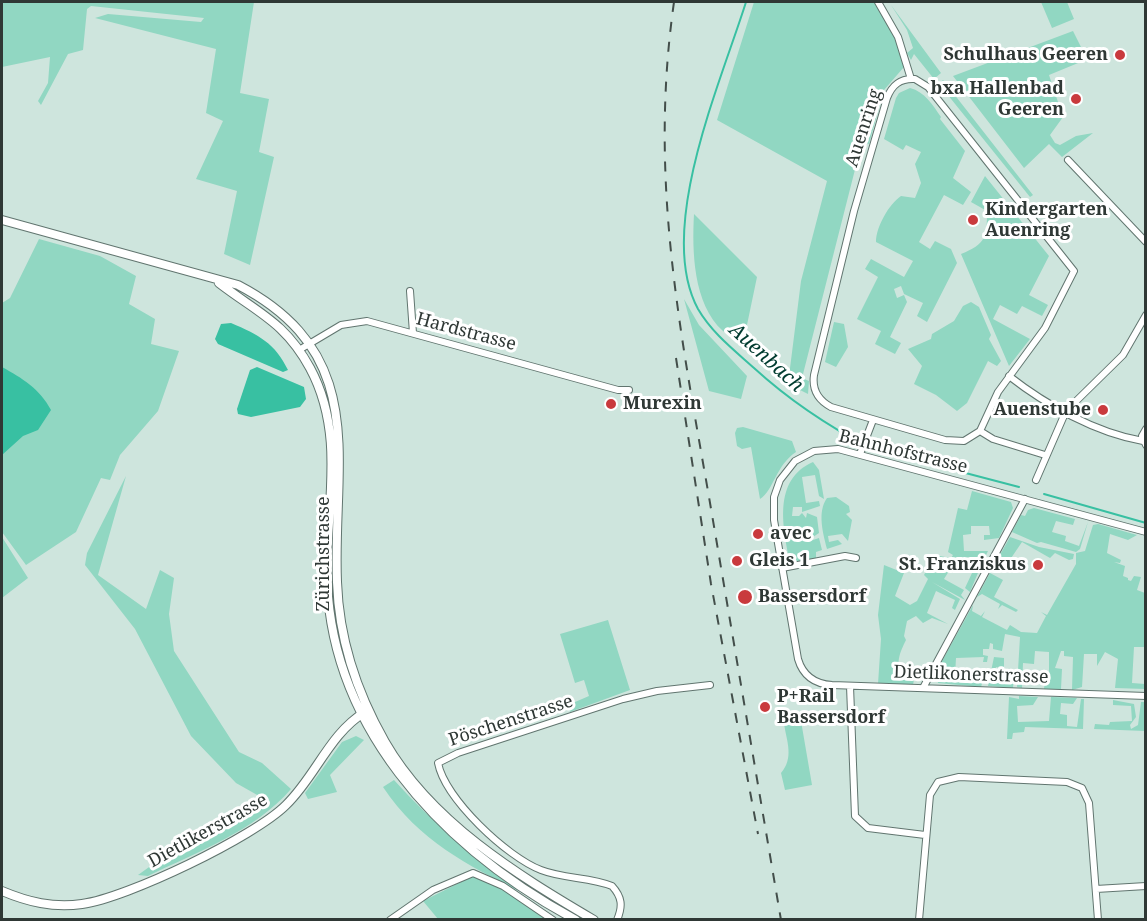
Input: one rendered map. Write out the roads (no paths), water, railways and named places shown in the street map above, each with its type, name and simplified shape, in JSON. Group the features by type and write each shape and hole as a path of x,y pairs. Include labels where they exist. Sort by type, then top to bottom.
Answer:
{"main road":[{"name":"Zürichstrasse","path":"2,220 238,285 272,306 307,344 327,380 337,417 341,469 336,556 340,614 349,658 367,713 366,725 425,808 463,844 533,895 576,920"},
{"name":"Zürichstrasse","path":"217,281 266,314 299,350 320,390 330,428 333,473 327,584 340,658 394,762 470,838 539,888 594,920"},
{"name":"Dietlikerstrasse","path":"2,891 42,904 67,905 108,898 142,885 260,825 286,805 344,727 367,713"}],"street":[{"path":"878,2 898,37 911,79 928,87 1073,268 1073,274 1045,328 998,392 980,431 993,439 1045,455"},
{"name":"Auenring","path":"911,79 896,84 887,98 854,211 813,378 816,392 825,404 873,420 954,442 968,440 980,431"},
{"path":"1068,160 1142,242 1146,243"},
{"path":"410,291 412,333"},
{"path":"1036,480 1066,411 1123,355 1144,317"},
{"name":"Hardstrasse","path":"299,350 322,333 353,322 383,324 618,390 629,390"},
{"path":"1009,376 1066,411 1124,438 1144,443 1146,429"},
{"path":"863,448 873,420"},
{"name":"Bahnhofstrasse","path":"802,668 782,568 773,506 776,488 784,473 801,457 819,450 863,448 1025,499 1146,532"},
{"path":"923,688 1025,499"},
{"path":"782,568 845,556 856,558"},
{"name":"Dietlikonerstrasse","path":"802,668 807,676 820,684 1146,696"},
{"name":"Pöschenstrasse","path":"617,920 621,904 620,894 612,886 560,876 538,869 516,856 472,816 445,785 438,763 458,753 622,699 657,691 710,685"},
{"path":"850,686 855,816 868,828 925,835"},
{"path":"919,920 930,795 943,779 1000,777 1076,784 1087,795 1098,920"},
{"path":"390,920 433,890 473,873 503,886 553,920"},
{"path":"1096,889 1146,886"}],"waterway":[{"name":"Auenbach","path":"746,2 708,113 696,156 688,198 684,239 687,276 698,309 731,348 767,380 809,412 854,440 870,448 1019,487"},
{"name":"Auenbach","path":"1044,494 1146,523"}],"railway":[{"path":"674,2 667,66 665,129 666,190 671,251 687,372 781,920"},
{"path":"676,358 711,584 758,834"}],"place":[{"name":"Schulhaus Geeren","path":"1120,55"},
{"name":"bxa Hallenbad Geeren","path":"1076,99"},
{"name":"Kindergarten Auenring","path":"973,220"},
{"name":"Murexin","path":"611,404"},
{"name":"Auenstube","path":"1103,410"},
{"name":"avec","path":"758,534"},
{"name":"Gleis 1","path":"737,561"},
{"name":"St. Franziskus","path":"1038,565"},
{"name":"Bassersdorf","path":"745,597"},
{"name":"P+Rail Bassersdorf","path":"765,707"}]}
